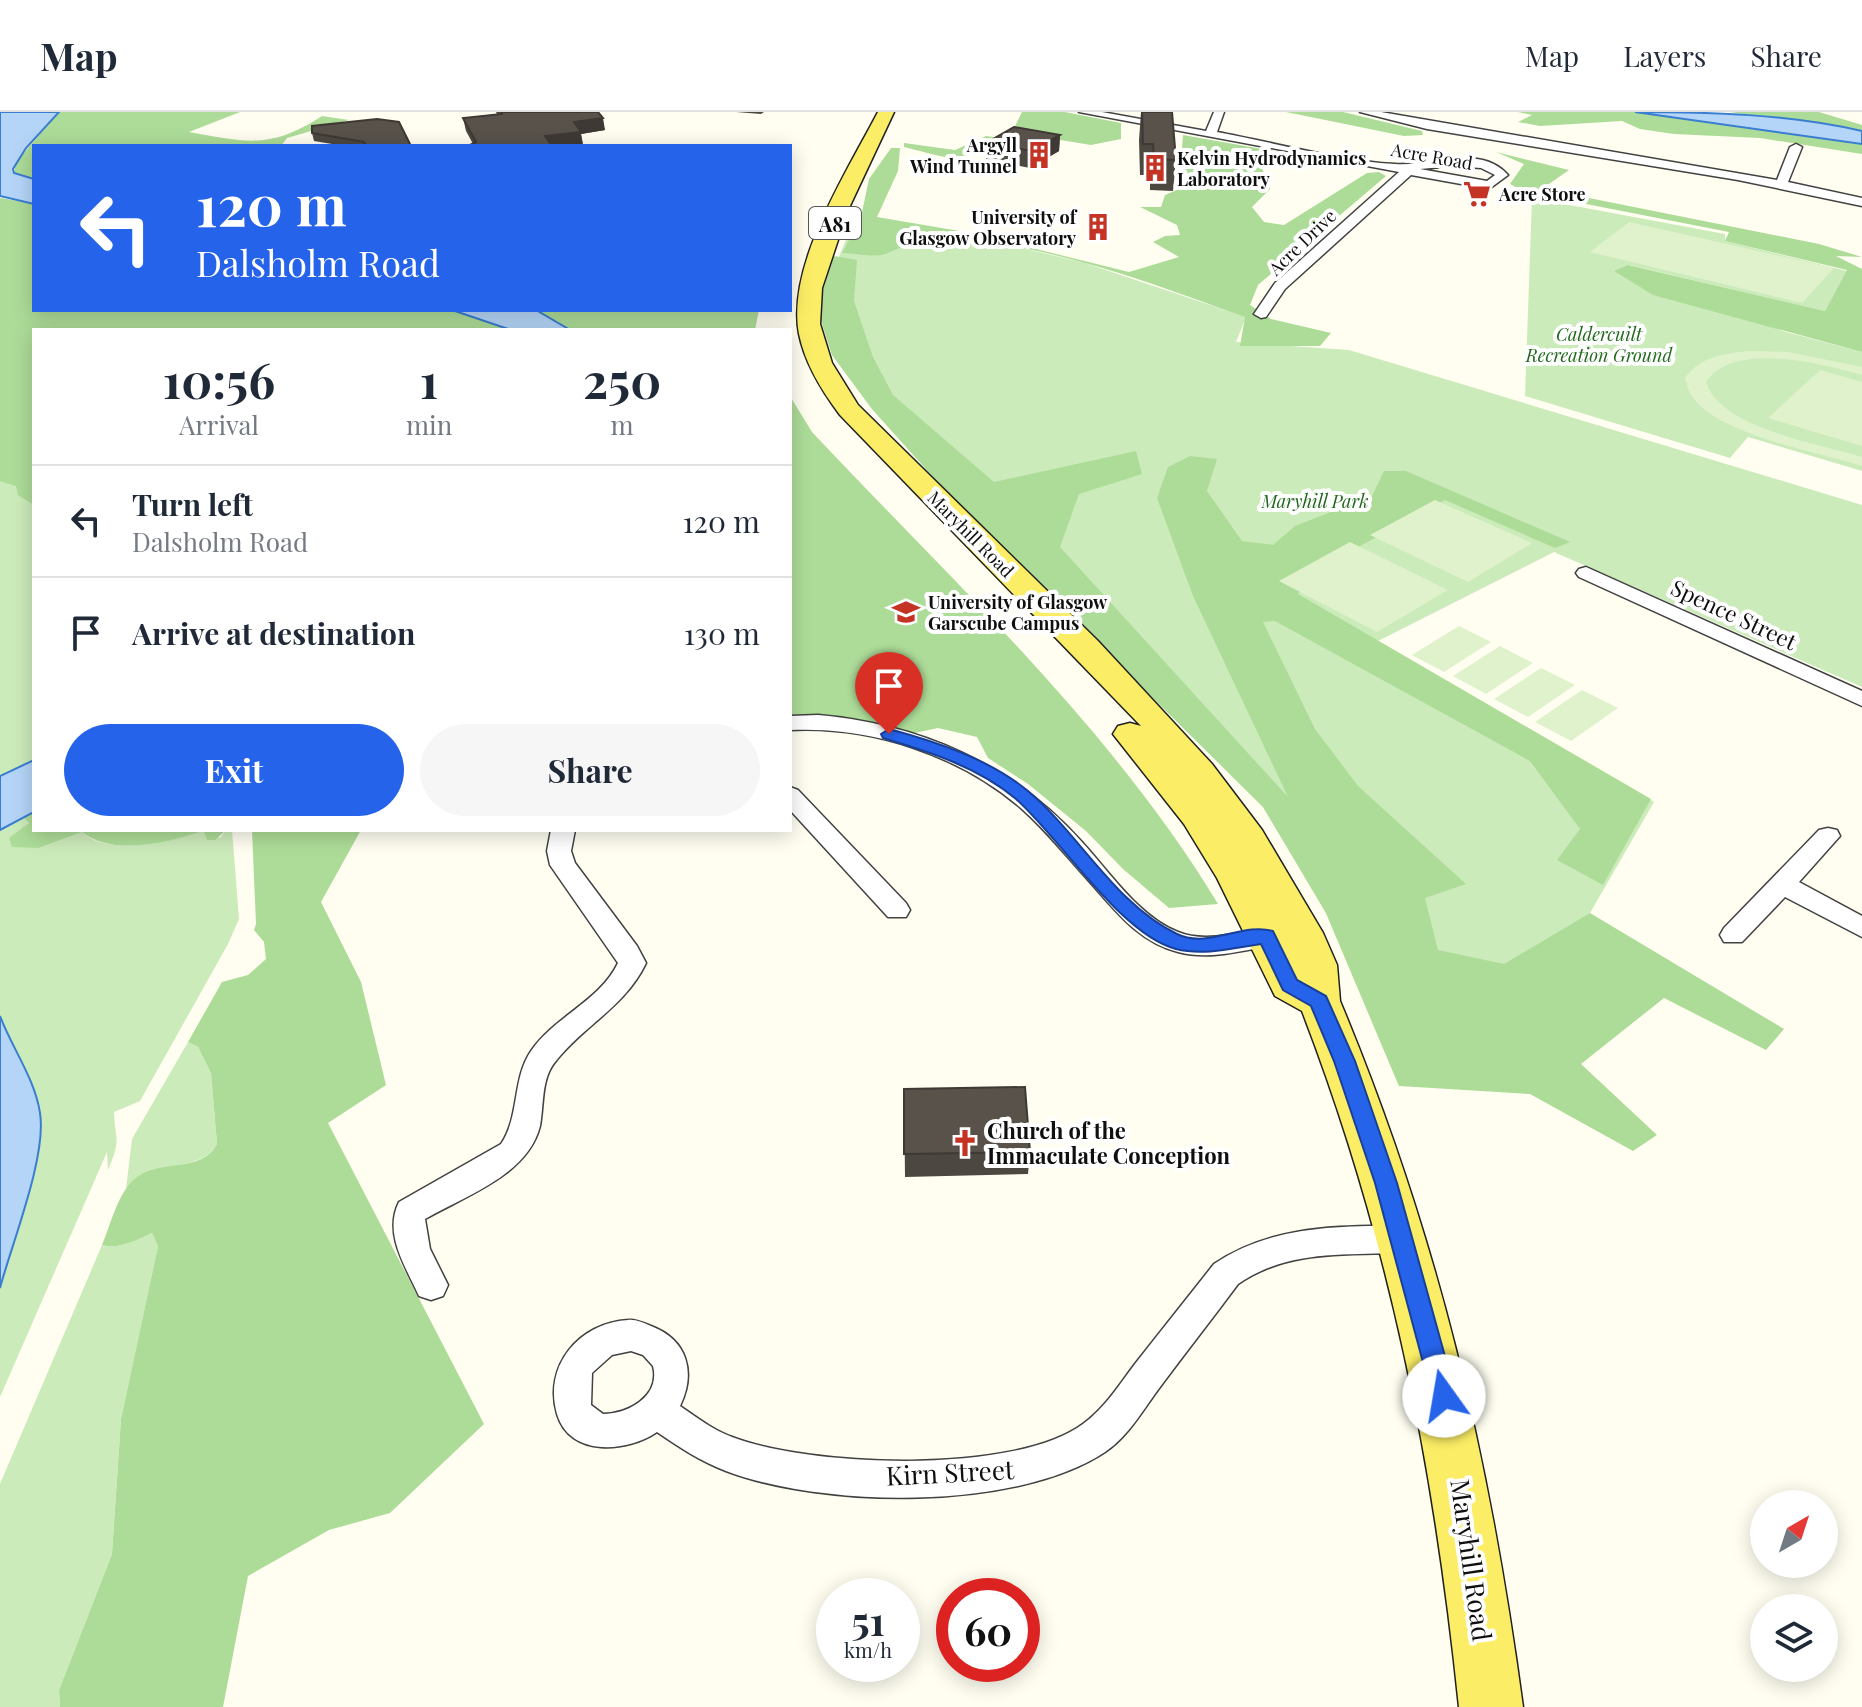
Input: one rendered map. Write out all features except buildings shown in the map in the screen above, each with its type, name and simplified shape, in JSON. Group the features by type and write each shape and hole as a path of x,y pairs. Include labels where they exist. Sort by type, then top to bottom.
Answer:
{"main road":[{"name":"A81","path":"816,212 867,112"},
{"name":"Maryhill Road","path":"886,112 822,254 810,293 811,340 834,389 849,410 1198,816 1236,877 1284,933 1290,985 1319,1001 1371,1137 1438,1370 1461,1474 1491,1707"},
{"name":"Maryhill Road","path":"792,358 825,413 942,521"}],"street":[{"name":"Acre Road","path":"1084,112 1489,185 1500,178 1500,171 1476,163 1403,169"},
{"path":"1210,135 1219,112"},
{"path":"1365,112 1529,146 1782,182 1862,202"},
{"path":"1782,182 1796,147"},
{"name":"Acre Drive","path":"1261,314 1280,286 1403,169"},
{"name":"Spence Street","path":"1586,573 1862,699"},
{"path":"792,723 820,722 889,734 943,751 982,769 1022,795 1146,926 1178,943 1216,945 1284,933"},
{"path":"792,797 897,910"},
{"path":"431,1285 409,1236 407,1225 410,1212 512,1153 522,1140 527,1125 527,1091 534,1070 559,1039 618,987 632,963 563,865 559,851 563,832"},
{"path":"1733,935 1828,836"},
{"path":"1782,884 1862,928"},
{"name":"Kirn Street","path":"658,1412 735,1457 820,1472 920,1478 997,1474 1039,1465 1069,1454 1094,1438 1118,1415 1226,1274 1242,1261 1285,1246 1402,1239"}],"green space":[{"path":"59,112 240,112 189,132 242,140 272,139 304,127 322,116 349,120 287,138 282,144 32,144 32,178 14,173 16,162"},
{"path":"1022,112 1065,112 1121,123 1121,139 1091,145 1012,132"},
{"path":"1286,112 1343,112 1422,131 1423,135 1404,136"},
{"path":"1518,112 1635,112 1862,144 1862,154 1760,138 1674,134 1640,129 1622,121 1540,126 1518,122 1532,115"},
{"path":"1730,112 1819,112 1862,125 1862,131"},
{"path":"1183,135 1342,163 1337,168 1287,165 1275,158 1258,158 1270,189 1252,207 1264,222 1284,225 1367,173 1379,172 1386,176 1258,285 1250,305 1271,319 1331,333 1320,346 1240,346 1245,317 1094,265 1016,247 929,240 880,255 842,253 861,217 869,179 891,148 900,148 898,171 877,217 971,233 1129,272 1179,257 1153,242 1165,236 1180,235 1177,225 1140,207 1161,207 1165,195 1179,189"},
{"path":"986,136 1001,138 973,153 954,158 904,147 904,143 955,150"},
{"path":"1496,152 1569,170 1549,184 1554,191 1819,244 1862,257 1836,256 1862,269 1862,352 1653,295 1614,271 1628,265 1825,311 1847,270 1725,241 1729,232 1525,192 1510,184 1524,164"},
{"path":"0,198 32,204 32,312 458,312 505,328 32,328 32,761 0,776"},
{"path":"0,198 32,204 32,312 458,312 505,328 32,328 32,504 18,495 16,486 0,481"},
{"name":"Caldercuilt Recreation Ground","path":"1532,198 1725,234 1725,241 1847,271 1825,311 1629,265 1615,271 1786,332 1862,352 1862,471 1748,437 1730,458 1525,396"},
{"path":"1629,222 1834,268 1802,303 1590,252"},
{"name":"Maryhill Park","path":"889,238 1013,246 1082,262 1246,317 1236,342 1349,350 1862,505 1862,687 1554,552 1376,642 1654,802 1590,913 1485,1041 1399,1086 1326,913 1263,807 961,508 872,409 832,355 817,308 846,240"},
{"path":"834,256 857,260 854,301 873,357 893,395 994,482 1136,451 1142,474 1079,494 1060,547 1288,797 1193,596 1157,498 1168,467 1190,456 1217,459 1207,491 1242,541 1273,545 1295,526 1372,496 1384,471 1406,471 1570,542 1555,548 1445,500 1312,572 1298,594 1651,799 1603,885 1557,860 1580,829 1530,761 1275,621 1263,622 1315,729 1358,786 1466,884 1425,898 1438,950 1504,964 1590,913 1784,1029 1766,1050 1664,998 1581,1064 1657,1135 1633,1151 1530,1094 1399,1086 1326,913 1263,807 961,508 872,409 832,355 817,308"},
{"path":"539,312 759,312 755,328 567,328"},
{"path":"1749,351 1788,352 1862,367 1862,375 1802,361 1757,358 1719,369 1706,382 1715,398 1750,423 1797,440 1862,457 1862,466 1745,431 1704,409 1691,395 1685,378 1698,365 1722,355"},
{"path":"1820,370 1862,382 1862,446 1768,418"},
{"path":"792,399 812,432 974,600 1080,717 1176,839 1218,904 1169,908 1123,869 1086,831 1028,784 988,758 977,737 938,728 910,734 837,717 792,717"},
{"path":"1435,500 1532,543 1468,582 1370,535"},
{"path":"1350,542 1448,590 1377,632 1279,581"},
{"path":"1459,626 1491,642 1444,672 1412,655"},
{"path":"1500,646 1533,663 1486,694 1453,676"},
{"path":"1541,668 1575,685 1528,717 1494,699"},
{"path":"1582,690 1618,708 1571,741 1535,722"},
{"path":"32,813 32,832 82,832 39,848 12,847 9,838 29,823 23,817"},
{"path":"23,817 29,822 20,833 39,848 82,832 108,844 142,845 201,832 220,838 224,832 232,832 239,919 140,1101 114,1112 117,1140 108,1170 107,1152 0,1397 0,1288 39,1153 37,1101 0,1016 0,830"},
{"path":"82,832 200,832 142,845 125,846 95,840"},
{"path":"204,832 224,832 215,840 207,840"},
{"path":"252,832 360,832 321,902 361,982 386,1085 328,1123 484,1424 390,1513 329,1530 248,1576 223,1707 60,1707 59,1690 112,1554 121,1419 158,1246 152,1233 121,1245 102,1245 120,1199 130,1183 158,1168 202,1159 217,1144 211,1073 198,1047 188,1042 222,982 248,975 266,959 264,942 254,930"},
{"path":"188,1042 198,1047 211,1073 217,1144 200,1159 149,1173 126,1189 132,1139"},
{"path":"152,1233 158,1246 121,1419 112,1554 59,1690 60,1707 0,1707 0,1484 102,1245 121,1245"}],"water":[{"path":"0,112 59,112 26,148 13,169 14,173 32,178 32,204 0,196"},
{"path":"1635,112 1720,114 1806,121 1862,131 1862,144"},
{"path":"458,312 539,312 567,328 505,328"},
{"path":"32,761 32,813 0,830 0,776"},
{"path":"0,1016 33,1088 41,1131 34,1175 0,1288"}],"place":[{"name":"Argyll Wind Tunnel","path":"1039,155"},
{"name":"Kelvin Hydrodynamics Laboratory","path":"1155,168"},
{"name":"Acre Store","path":"1477,194"},
{"name":"University of Glasgow Observatory","path":"1098,227"},
{"name":"University of Glasgow Garscube Campus","path":"906,612"},
{"name":"Church of the Immaculate Conception","path":"965,1143"}],"route":[{"path":"889,734 943,751 982,769 1022,795 1146,926 1178,943 1216,945 1267,936 1290,985 1319,1001 1335,1037 1386,1183 1444,1396"}]}
